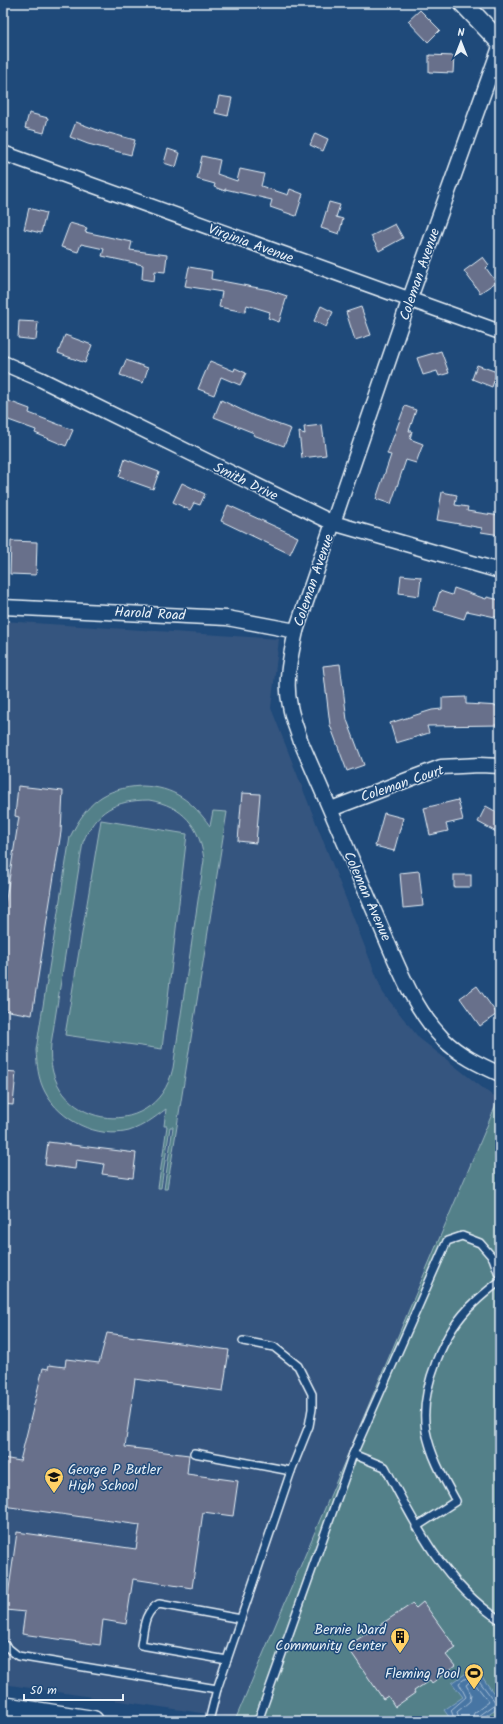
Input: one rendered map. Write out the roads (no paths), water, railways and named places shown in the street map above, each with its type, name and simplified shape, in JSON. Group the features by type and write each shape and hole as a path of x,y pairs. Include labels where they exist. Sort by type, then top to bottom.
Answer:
{"main road":[{"path":"3,1707 93,1721"}],"street":[{"path":"464,3 500,42"},
{"name":"Coleman Avenue","path":"500,47 409,301 296,631 288,677 290,706 301,742 390,947 416,1003 430,1024 454,1048 468,1058 500,1074"},
{"name":"Virginia Avenue","path":"3,153 409,301 500,332"},
{"name":"Smith Drive","path":"3,364 40,379 333,523 500,570"},
{"name":"Harold Road","path":"3,607 220,618 259,623 296,631"},
{"name":"Coleman Court","path":"331,809 442,767 466,765 500,766"}],"lane":[{"path":"258,1721 353,1454 447,1241 462,1236 480,1243 493,1258 500,1278"},
{"path":"416,1527 456,1501 436,1464 426,1430 427,1400 432,1370 448,1334 473,1303 500,1282"},
{"path":"209,1721 217,1689 291,1470 309,1426 312,1409 312,1394 298,1366 274,1347 243,1341"},
{"path":"194,1453 291,1470"},
{"path":"353,1454 385,1467 416,1527 453,1579 474,1601 500,1620"},
{"path":"227,1660 141,1646 146,1615 151,1608 158,1604 241,1619"},
{"path":"3,1644 18,1656 217,1689"}],"water":[{"name":"Fleming Pool","path":"475,1667 500,1702 500,1706 478,1721 452,1721 444,1710 463,1697 452,1683"}],"place":[{"name":"George P Butler High School","path":"54,1494"},
{"name":"Bernie Ward Community Center","path":"400,1654"},
{"name":"Fleming Pool","path":"474,1690"}]}
